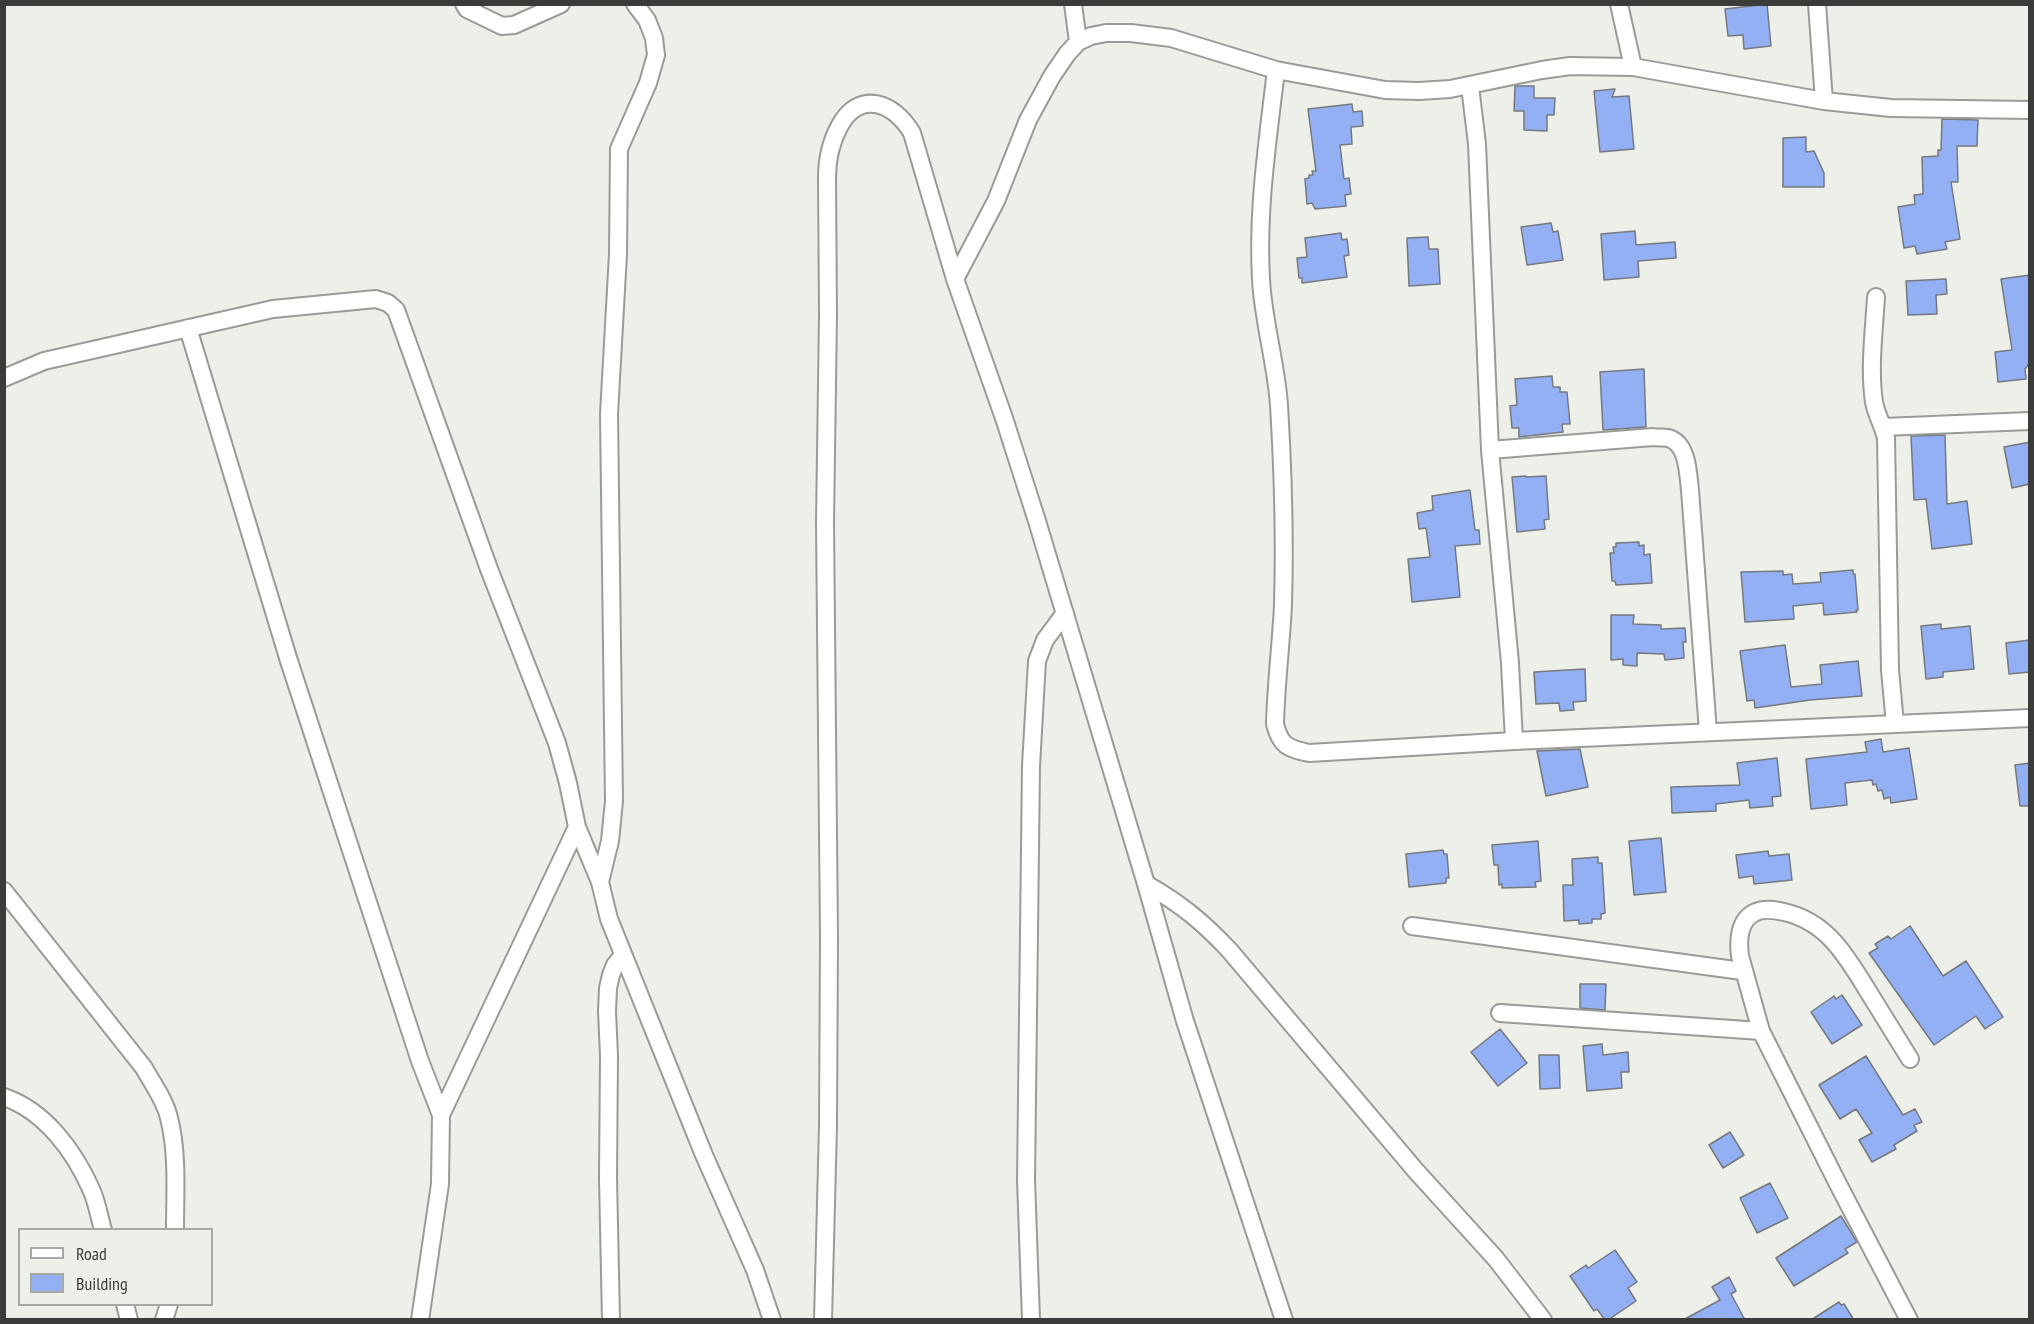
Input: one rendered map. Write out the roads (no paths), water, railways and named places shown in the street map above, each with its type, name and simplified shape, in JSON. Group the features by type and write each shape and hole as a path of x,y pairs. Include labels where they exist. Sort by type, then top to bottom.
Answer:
{"street":[{"path":"464,4 467,9 502,26 514,25 561,4"},
{"path":"600,882 610,841 614,801 609,414 618,254 620,149 648,83 656,55 654,38 647,20 635,4"},
{"path":"1073,4 1078,42"},
{"path":"1619,4 1633,67"},
{"path":"1817,4 1824,101"},
{"path":"955,279 996,201 1028,120 1052,76 1078,42 1106,33 1131,33 1171,38 1276,70 1385,90 1419,92 1470,86 1570,66 1633,67 1824,101 1891,108 2030,110"},
{"path":"1276,70 1259,233 1263,304 1271,342 1279,403 1283,607 1275,724 1278,737 1293,750 1308,753 1514,741 2030,718"},
{"path":"1470,86 1480,188 1490,450 1510,663 1514,741"},
{"path":"823,1320 828,1125 829,937 825,522 828,315 827,162 839,126 859,106 872,103 886,106 905,120 912,133 955,279 1004,418 1065,613 1185,1021 1284,1320"},
{"path":"1876,297 1872,354 1873,395 1877,415 1886,438 1890,670 1895,724"},
{"path":"4,378 44,361 273,309 376,299 388,303 396,310 489,569 557,743 577,827 600,882 609,919 704,1155 755,1270 771,1320"},
{"path":"188,328 289,661 420,1060 441,1115 440,1185 420,1320"},
{"path":"1883,427 2030,422"},
{"path":"1490,450 1653,437 1668,438 1678,444 1683,451 1690,490 1708,732"},
{"path":"1031,1320 1026,1180 1031,766 1037,661 1045,639 1065,613"},
{"path":"441,1115 577,827"},
{"path":"1146,884 1172,899 1206,925 1230,951 1416,1171 1496,1259 1544,1320"},
{"path":"4,891 144,1068 159,1094 169,1115 173,1138 175,1228"},
{"path":"1909,1320 1761,1031 1742,971 1738,946 1743,923 1758,911 1777,910 1815,924 1845,953 1910,1059"},
{"path":"1412,926 1742,971"},
{"path":"611,1320 607,1011 610,975 623,955"},
{"path":"1500,1013 1761,1031"},
{"path":"4,1097 26,1106 38,1115 65,1146 92,1192 102,1228"}]}
